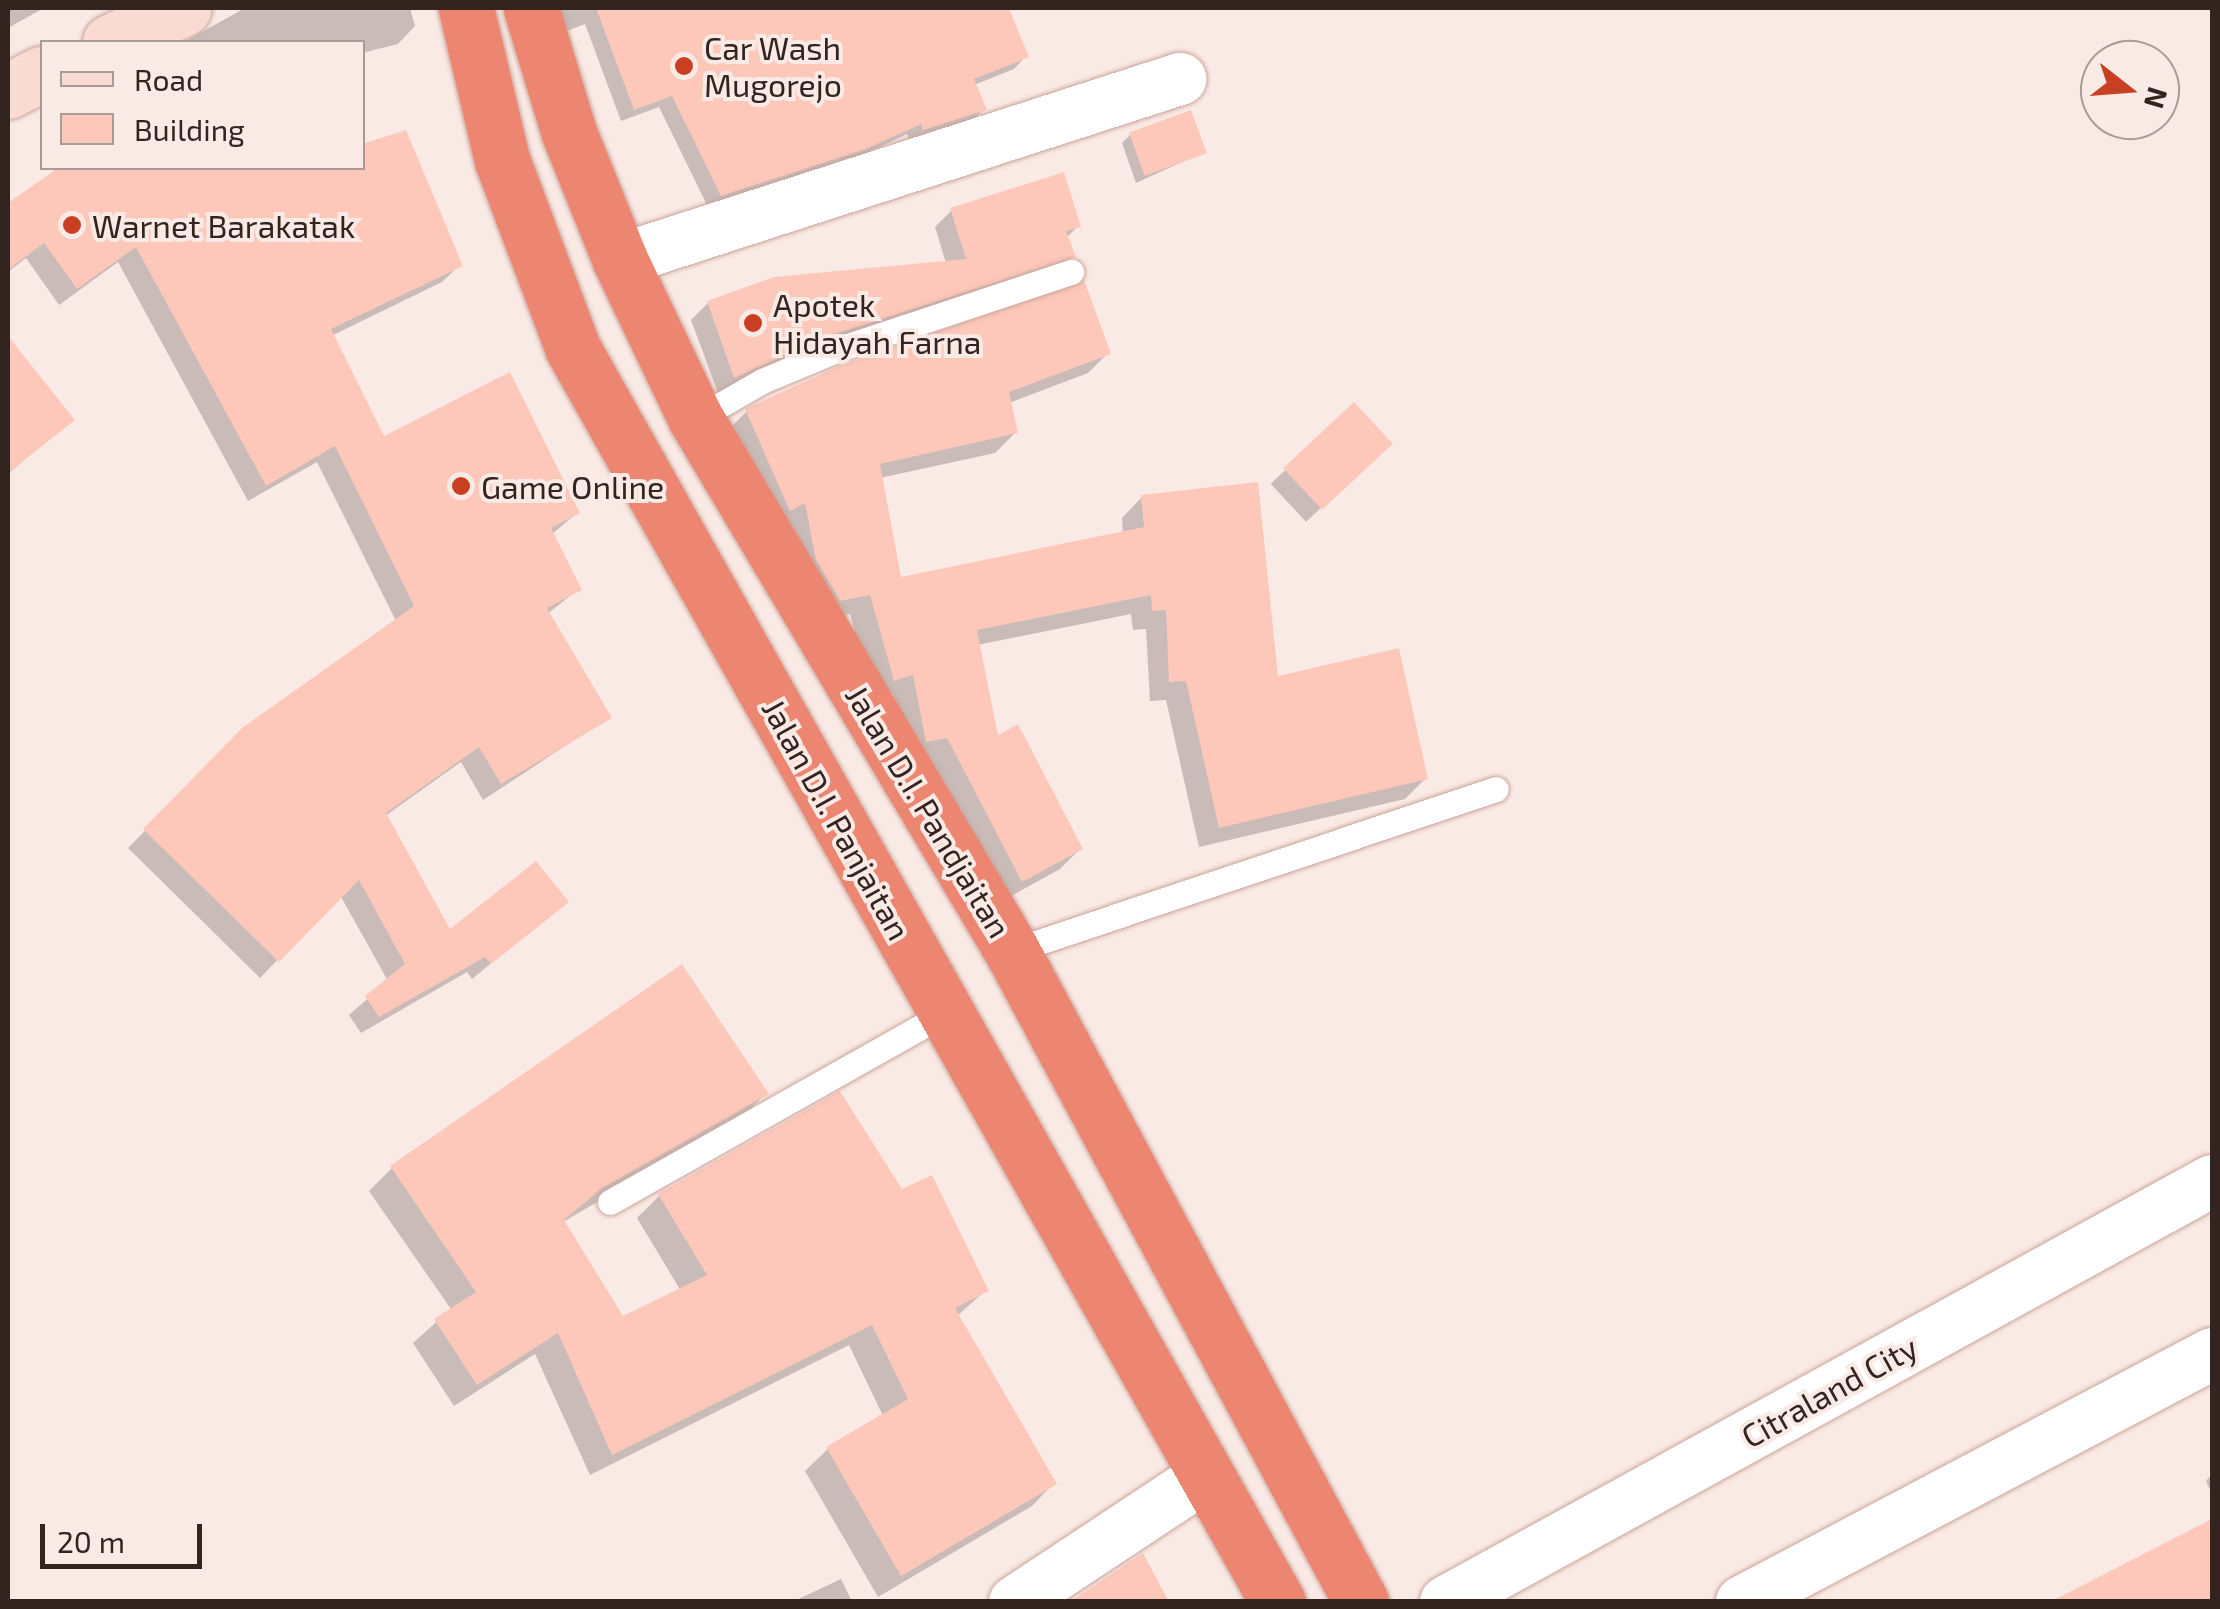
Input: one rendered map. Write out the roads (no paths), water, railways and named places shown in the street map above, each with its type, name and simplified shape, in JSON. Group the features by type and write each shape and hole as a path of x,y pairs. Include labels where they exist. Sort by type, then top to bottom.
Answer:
{"highway":[{"name":"Jalan D.I. Panjaitan","path":"466,8 502,160 573,349 1278,1602"},
{"name":"Jalan D.I. Pandjaitan","path":"530,8 570,133 620,260 696,418 1012,951 1361,1602"}],"street":[{"path":"114,40 184,8"},
{"path":"8,91 40,75"},
{"path":"620,260 1180,79"},
{"name":"Citraland City","path":"1446,1602 2212,1181"},
{"path":"1742,1602 2212,1354"},
{"path":"1014,1602 1207,1475"}],"lane":[{"path":"696,418 762,381 836,350 1071,272"},
{"path":"1012,951 1496,790"},
{"path":"610,1202 946,1012"}],"place":[{"name":"Car Wash Mugorejo","path":"684,66"},
{"name":"Warnet Barakatak","path":"72,225"},
{"name":"Apotek Hidayah Farna","path":"753,323"},
{"name":"Game Online","path":"461,486"}]}
